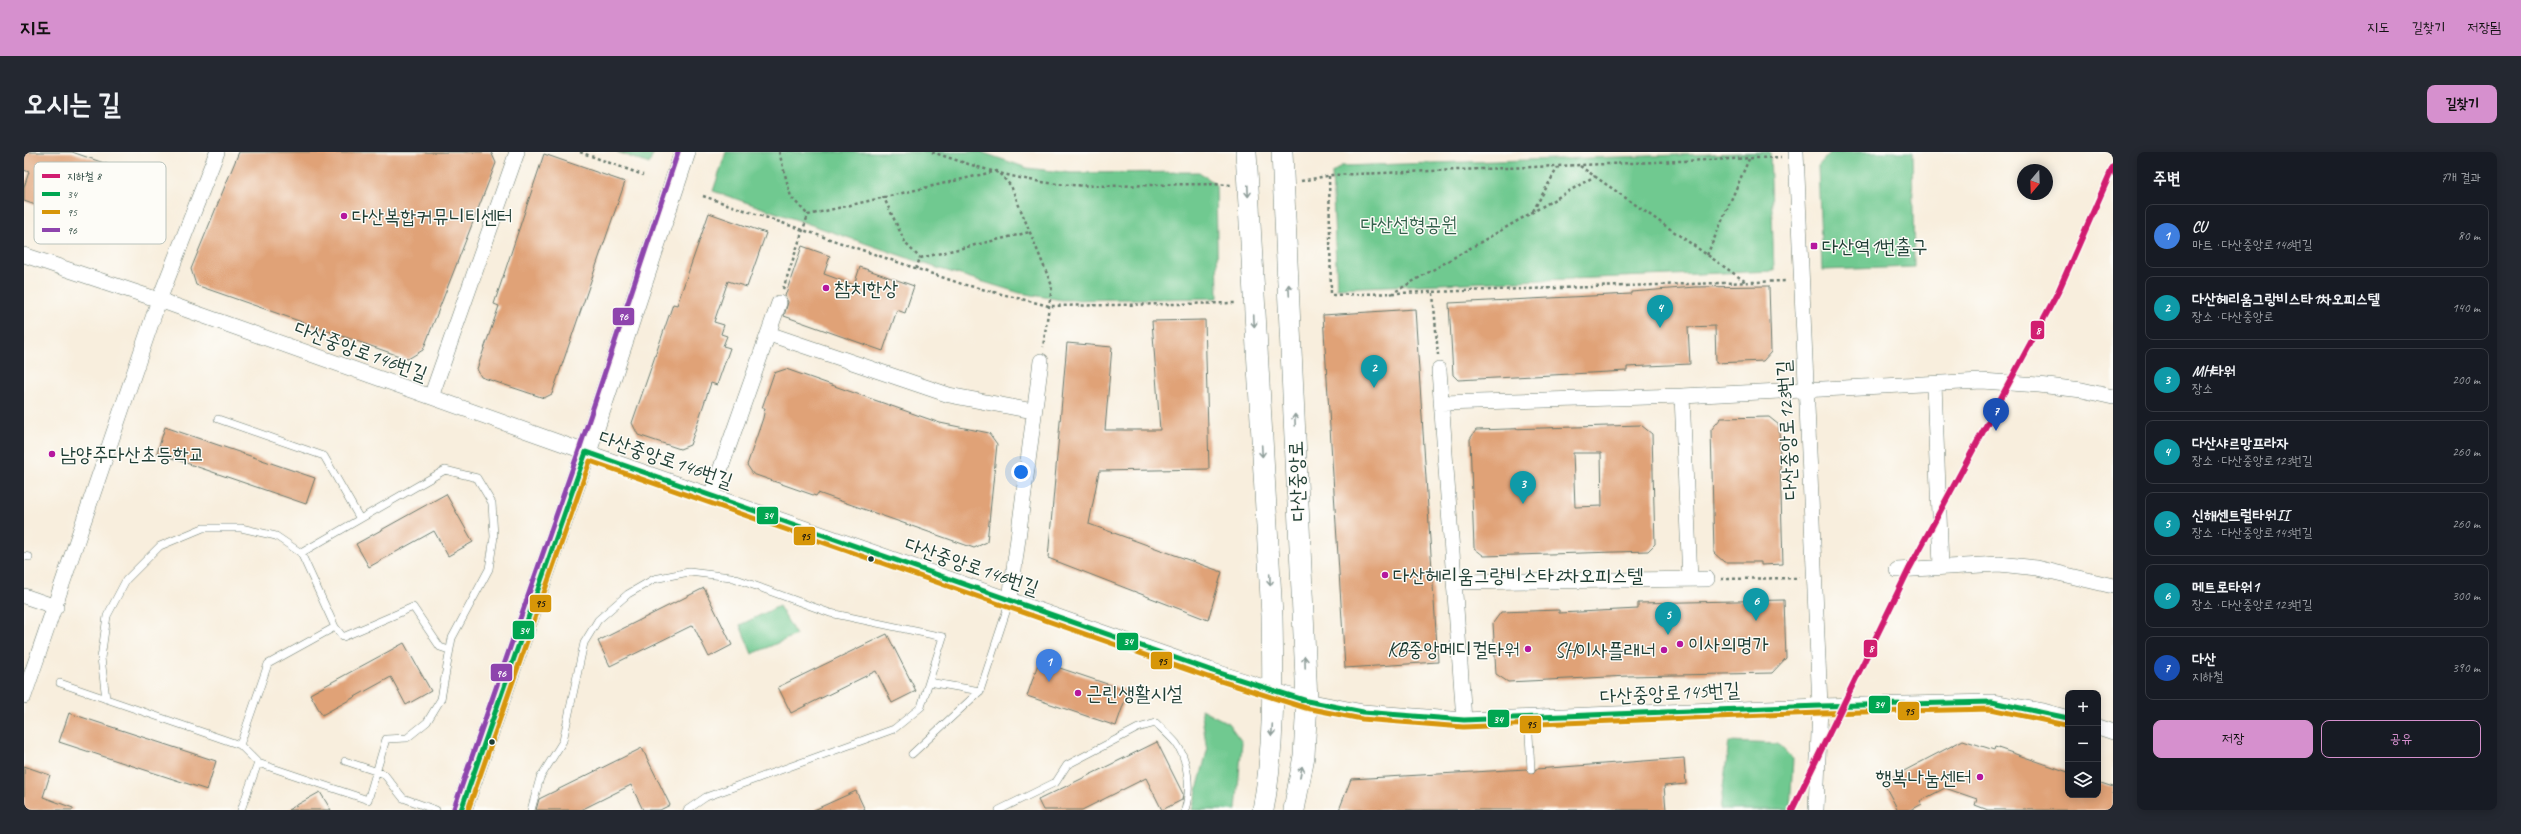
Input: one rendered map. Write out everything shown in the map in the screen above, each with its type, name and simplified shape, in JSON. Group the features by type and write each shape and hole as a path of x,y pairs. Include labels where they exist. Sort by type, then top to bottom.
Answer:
{"street":[{"path":"24,696 56,607 159,300 217,152"},
{"path":"430,397 517,152"},
{"path":"461,810 586,452 685,152"},
{"name":"다산중앙로","path":"1246,152 1253,302 1272,616 1274,691 1270,774 1263,810"},
{"name":"다산중앙로","path":"1282,152 1307,701 1304,756 1294,810"},
{"name":"다산중앙로123번길","path":"1796,154 1805,391 1820,706 1816,810"},
{"name":"다산중앙로146번길","path":"24,255 159,300 711,496 1274,691"},
{"path":"711,496 779,303"},
{"path":"769,334 948,395 1033,411"},
{"path":"1010,600 1033,411 1041,361"},
{"path":"1439,370 1464,720"},
{"path":"1441,403 1805,391 1982,381 2082,390 2113,397"},
{"path":"1934,384 1942,567"},
{"path":"1682,396 1690,579"},
{"path":"1897,570 1999,564 2037,568 2113,586"},
{"path":"1455,582 1707,579"},
{"path":"24,596 56,607"},
{"name":"다산중앙로145번길","path":"1274,691 1307,701 1362,712 1464,720 1820,706 1992,702 2043,711 2065,717"},
{"path":"2101,728 2113,732"}],"lane":[{"path":"218,419 324,456 360,519"},
{"path":"60,683 240,745 258,763 368,800 386,738 407,738 427,722 441,699 452,638 488,569 494,537 492,503 476,478 445,470 301,553"},
{"path":"106,699 101,658 107,616 126,580 160,546 203,528 241,528 276,536 301,553 335,626 343,638 413,607 440,647 449,650"},
{"path":"531,810 540,778 563,741 584,643 598,620 628,594 654,579 689,572 731,577 830,613 944,637 921,707 894,729 706,797 687,810"},
{"path":"912,754 980,691 1010,600"},
{"path":"240,745 268,664 335,626"},
{"path":"929,682 980,691"},
{"path":"1528,718 1531,769"},
{"path":"999,810 1056,782 1067,765 1138,728 1156,722 1177,744 1187,772 1190,795 1186,810"},
{"path":"345,761 384,774 403,798 436,810"},
{"path":"241,810 258,763"}],"path":[{"path":"580,152 643,175"},
{"path":"779,152 791,197 808,215"},
{"path":"932,152 1028,179 1070,185 1124,187 1189,183 1248,185"},
{"path":"1283,184 1329,176 1749,159 1796,154"},
{"path":"1707,255 1749,159"},
{"path":"1579,165 1746,282"},
{"path":"1533,212 1558,166"},
{"path":"808,215 883,196 997,171"},
{"path":"997,171 1011,186 1052,286 1041,361"},
{"path":"1329,176 1331,295 1390,295 1801,280"},
{"path":"1390,295 1595,176"},
{"path":"703,196 962,284 1049,306 1253,302"},
{"path":"883,196 906,244 920,258"},
{"path":"779,303 808,215"},
{"path":"920,258 1030,232"},
{"path":"916,269 920,258"},
{"path":"1434,293 1439,370"},
{"path":"1707,579 1814,578"}],"green space":[{"path":"617,152 654,152 649,164"},
{"path":"726,152 981,152 1027,168 1071,173 1199,172 1216,184 1218,298 1062,300 1020,293 934,267 713,191"},
{"name":"다산선형공원","path":"1770,152 1774,271 1337,288 1332,173 1341,166"},
{"path":"1831,152 1912,152 1914,267 1822,270 1818,166"},
{"path":"779,606 796,635 752,654 740,625"},
{"path":"1201,709 1228,723 1242,742 1236,810 1192,810 1207,751"},
{"path":"1729,742 1778,744 1793,759 1790,810 1720,810"}],"building":[{"path":"24,152 72,152 101,162 34,162 34,204 24,201 24,187 29,172 24,170"},
{"name":"다산복합커뮤니티센터","path":"239,152 491,152 496,163 423,350 408,359 196,285 191,269"},
{"path":"544,154 625,182 552,394 544,398 481,377 477,369 499,306 494,304"},
{"path":"709,213 766,233 747,287 728,281 714,322 724,325 721,334 727,336 723,346 730,348 717,385 711,383 690,445 680,449 638,435 632,423 673,304 677,305"},
{"path":"802,246 830,256 824,274 854,285 860,267 914,286 905,313 897,310 883,351 784,316 788,302 785,296"},
{"path":"1769,286 1771,352 1763,361 1716,363 1715,326 1688,327 1690,364 1627,367 1627,371 1458,380 1453,375 1449,303 1631,294 1631,292 1695,287"},
{"path":"1415,309 1438,662 1345,668 1323,315"},
{"path":"1205,320 1209,469 1099,471 1089,524 1222,572 1208,620 1048,558 1067,343 1112,347 1105,430 1160,430 1152,321"},
{"path":"786,369 940,423 989,433 997,444 987,542 974,548 818,493 816,496 753,474 747,465 763,418 765,408 762,408 774,373"},
{"path":"1769,417 1779,425 1783,564 1761,565 1761,562 1724,562 1714,553 1711,430 1721,418"},
{"path":"1641,425 1652,434 1655,544 1648,551 1484,556 1474,548 1470,439 1476,430","holes":["1573,453 1601,453 1602,506 1575,507"]},
{"path":"165,427 315,478 306,504 157,453"},
{"path":"446,494 473,542 448,556 434,531 369,567 356,544"},
{"path":"704,588 732,645 709,657 693,625 610,666 598,641"},
{"path":"1784,600 1786,658 1772,673 1628,676 1508,682 1496,674 1493,623 1501,612 1559,610 1559,613 1638,609 1638,603"},
{"path":"887,634 916,691 892,703 876,671 791,713 778,687"},
{"path":"404,643 431,691 406,705 391,677 322,715 310,694"},
{"name":"근린생활시설","path":"1039,661 1128,691 1116,726 1027,696"},
{"path":"69,713 216,761 207,790 59,742"},
{"name":"행복나눔센터","path":"1963,740 1994,750 1995,747 2065,771 2065,798 2101,798 2101,783 2113,787 2113,810 1988,810 1975,805 1977,799 1945,788 1920,801 1922,804 1911,810 1898,810 1883,782"},
{"path":"1157,742 1183,794 1182,800 1162,810 1146,778 1082,810 1043,810 1038,800"},
{"path":"642,748 670,805 660,810 643,810 631,785 581,810 536,810 539,799"},
{"path":"1684,758 1686,784 1664,786 1666,810 1339,810 1351,779 1526,769 1532,774 1536,769"},
{"path":"24,766 50,775 43,797 73,808 73,810 24,810"},
{"path":"856,791 865,810 814,810"},
{"path":"320,792 331,810 288,810"}],"metro line":[{"name":"8","path":"1792,810 1909,569 2058,292 2113,167"}],"transit line":[{"name":"96","path":"454,808 579,450 678,152"},
{"name":"34","path":"461,810 586,452 1210,670 1307,701 1363,712 1464,720 1820,706 1992,702 2065,717"},
{"name":"95","path":"468,810 590,461 1208,677 1306,708 1362,719 1463,727 1820,713 1991,709 2065,725"}],"place":[{"name":"다산복합커뮤니티센터","path":"344,216"},
{"name":"다산역1번출구","path":"1814,246"},
{"name":"참치한상","path":"826,288"},
{"name":"다산샤르망프라자","path":"1660,328"},
{"name":"다산헤리움그랑비스타1차오피스텔","path":"1374,388"},
{"name":"다산","path":"1996,431"},
{"name":"남양주다산초등학교","path":"52,454"},
{"name":"MH타워","path":"1523,504"},
{"name":"다산헤리움그랑비스타2차오피스텔","path":"1385,575"},
{"name":"메트로타워1","path":"1756,621"},
{"name":"신해센트럴타워II","path":"1668,635"},
{"name":"이사의명가","path":"1680,644"},
{"name":"KB중앙메디컬타워","path":"1528,649"},
{"name":"SH이사플래너","path":"1664,650"},
{"name":"CU","path":"1049,682"},
{"name":"근린생활시설","path":"1078,693"},
{"name":"행복나눔센터","path":"1980,777"}]}
